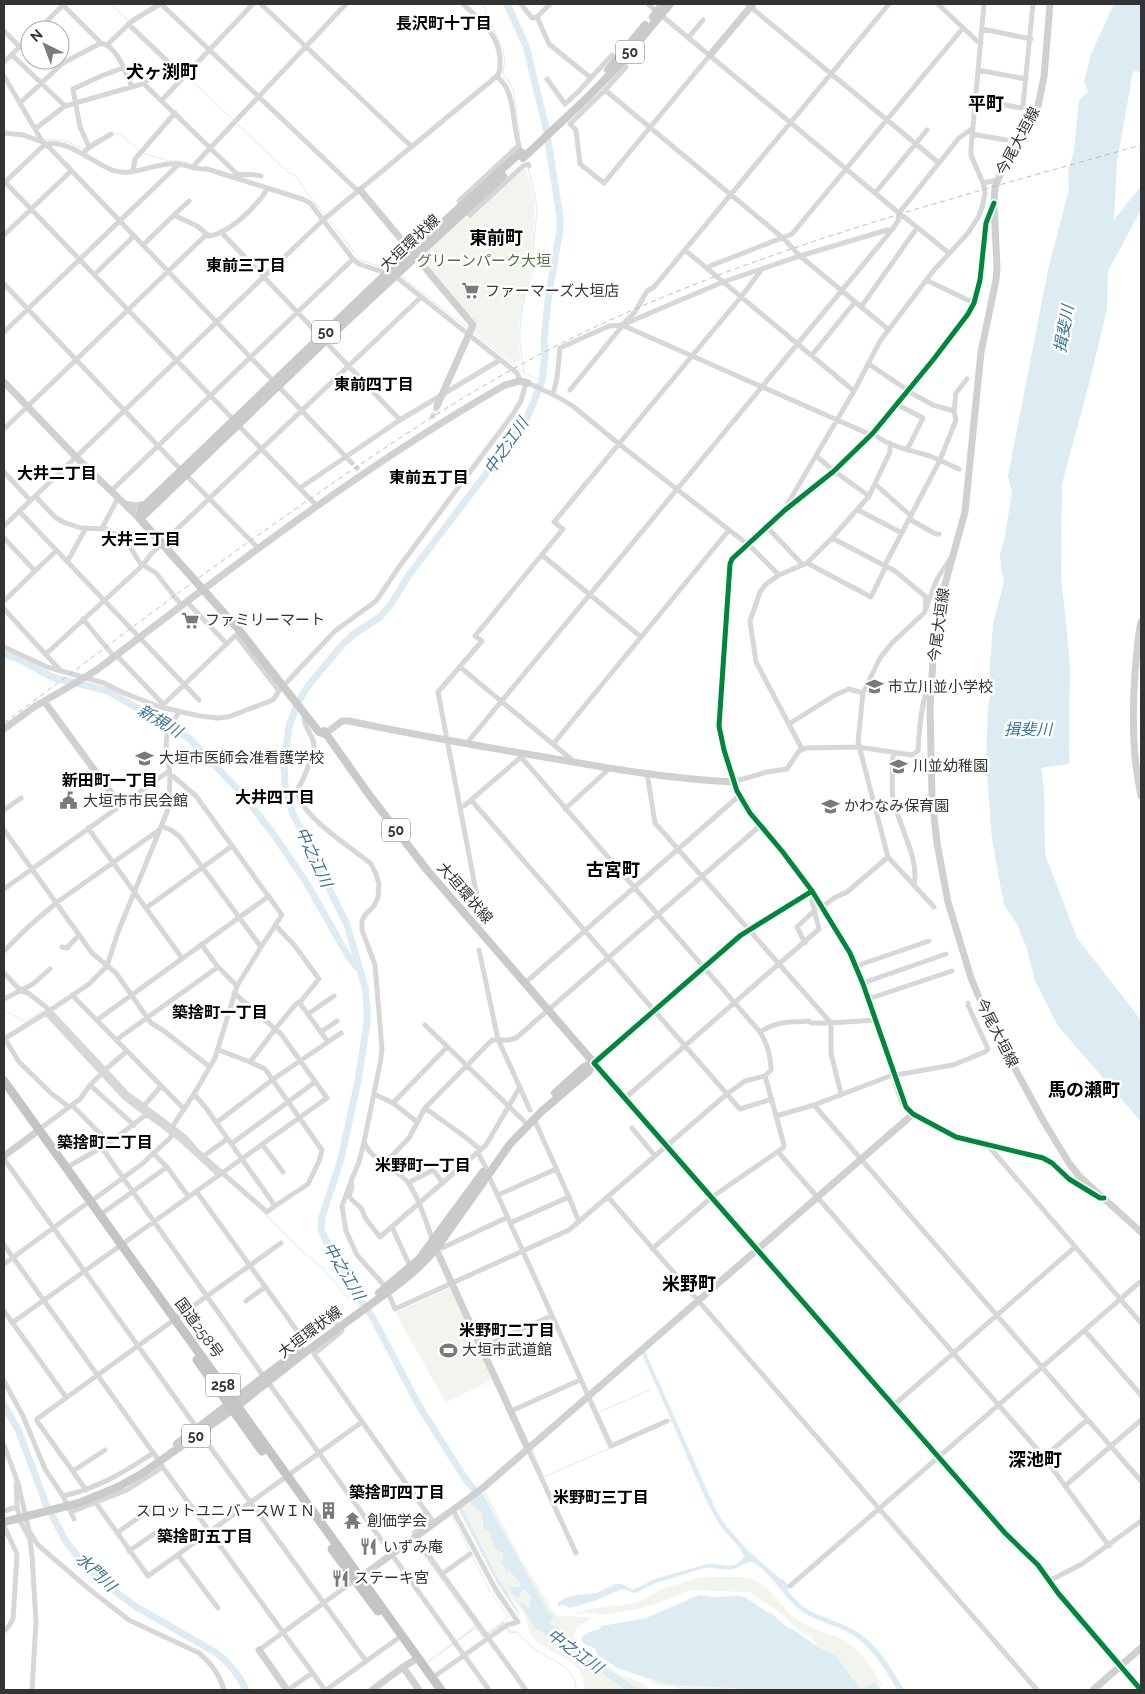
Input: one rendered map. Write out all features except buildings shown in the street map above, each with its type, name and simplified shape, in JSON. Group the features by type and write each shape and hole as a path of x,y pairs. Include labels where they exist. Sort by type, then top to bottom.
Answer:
{"highway":[{"name":"国道258号","path":"4,1080 37,1132 416,1659 435,1690"},
{"name":"国道258号","path":"4,1091 66,1168 88,1203 100,1215 119,1246"},
{"name":"国道258号","path":"358,1578 397,1638 441,1690"}],"main road":[{"name":"大垣環状線","path":"659,13 663,4"},
{"name":"大垣環状線","path":"140,518 236,422 323,339 386,274 414,253 464,208 520,151 585,97 619,61 659,13 670,4"},
{"name":"大垣環状線","path":"323,339 395,276 414,253"},
{"name":"大垣環状線","path":"140,518 141,509 184,473"},
{"name":"大垣環状線","path":"140,518 164,543 238,633 288,685"},
{"name":"大垣環状線","path":"4,1524 118,1488 144,1473 158,1460 301,1352 377,1297 400,1285 424,1264 487,1170 524,1121 588,1072 594,1063 427,870 323,729 306,712 288,685 243,627 212,596 203,590"},
{"name":"大垣環状線","path":"487,1170 536,1113"},
{"name":"大垣環状線","path":"4,1517 78,1501"}],"street":[{"path":"20,103 63,63 104,44 128,24 160,4 359,190 473,325 436,406"},
{"path":"162,100 253,4"},
{"path":"261,4 412,147"},
{"path":"194,166 346,4"},
{"path":"4,526 323,220 497,76 500,61 498,48 491,31 463,4"},
{"path":"521,4 532,18 537,17 550,4"},
{"path":"648,4 899,215 903,216 949,253"},
{"path":"570,390 623,325 636,312 647,291 654,287 888,4"},
{"path":"938,4 980,43"},
{"path":"785,510 854,391 880,341 926,280 968,233 983,204 984,183 971,155 984,4"},
{"path":"976,99 1021,108 1023,106 1033,4"},
{"name":"今尾大垣線","path":"1050,4 1044,77 1038,106 1008,156 998,180 994,203 996,280 981,352 965,512 938,612 930,707 931,762 937,843 948,902 968,969 996,1036 1060,1150 1079,1176 1141,1232"},
{"path":"47,20 61,5 116,54 132,87"},
{"path":"547,79 565,104 612,55 626,67 570,124 576,130 580,164 604,183 750,5 939,163"},
{"path":"537,17 549,44 591,78"},
{"path":"688,38 703,20"},
{"path":"128,24 184,77"},
{"path":"708,268 792,234 963,28"},
{"path":"982,29 1031,39"},
{"path":"4,31 20,47 4,62"},
{"path":"12,55 65,106"},
{"path":"123,68 73,89 80,127 87,150 96,164 123,173 170,163 194,166 302,199 310,203 353,259 359,264 386,274"},
{"path":"35,129 65,106 143,83 162,70"},
{"path":"978,70 1026,79"},
{"path":"4,76 42,141 348,459"},
{"path":"497,76 507,87 520,151 458,201 470,215 523,166 528,164 530,166"},
{"path":"143,83 237,174 261,176"},
{"path":"605,90 731,194 783,238 800,256 889,330"},
{"path":"133,171 135,159 175,113"},
{"path":"875,193 927,130"},
{"path":"466,744 891,231 899,215 959,138 972,131 1006,140"},
{"path":"4,133 23,135 42,141 87,150 111,134"},
{"path":"42,141 4,182 317,506"},
{"path":"4,332 179,164"},
{"path":"4,235 71,171"},
{"path":"984,183 998,180"},
{"path":"174,215 197,226 209,236 216,235 246,216 268,188"},
{"path":"143,245 188,201"},
{"path":"994,203 986,223 983,266 974,303 944,346 872,434 834,471 785,510 732,559 730,564 720,703 721,739 733,782 750,813 814,894 856,966 903,1103 912,1114 956,1137 1043,1158 1052,1163 1069,1179 1100,1198 1104,1198"},
{"path":"861,307 916,228"},
{"path":"556,396 560,348 608,326 623,325 723,282 800,256 887,230 891,231"},
{"path":"221,232 400,420"},
{"path":"4,429 207,234"},
{"path":"94,274 134,236"},
{"path":"685,250 812,354 854,391"},
{"path":"111,491 353,259"},
{"path":"482,923 438,692 482,642 475,636 563,529 554,522 741,297 762,269"},
{"path":"395,276 470,332 525,382 556,396 619,444 747,544 779,575"},
{"path":"926,280 974,303"},
{"path":"4,284 75,360 258,548"},
{"path":"46,654 142,565 421,297"},
{"path":"812,354 854,302"},
{"path":"623,325 837,421 959,469"},
{"path":"300,488 348,459 400,420 500,360"},
{"path":"869,364 933,404 954,411"},
{"path":"767,527 805,564 871,596 885,565 940,460 956,420 954,411 956,393 967,379"},
{"path":"4,382 76,457 140,518"},
{"path":"4,729 44,701 82,680 360,473 505,385 525,382"},
{"path":"288,685 335,631 376,601 399,567 513,414 521,400 525,382"},
{"path":"896,404 923,418 907,450"},
{"path":"432,418 434,428"},
{"path":"802,749 756,662 750,621 760,592 766,584 779,575 805,564 858,510 869,496 875,484 890,452 890,443"},
{"path":"816,456 869,496"},
{"path":"4,472 56,518 81,528 102,528 127,542 142,565 156,573 227,644"},
{"path":"875,484 910,518 939,534"},
{"path":"102,528 118,498"},
{"path":"125,504 135,506 146,504"},
{"path":"858,510 902,533"},
{"path":"19,511 199,700"},
{"path":"67,562 86,528"},
{"path":"554,743 729,530"},
{"path":"4,538 35,571"},
{"path":"832,538 885,565 916,587 926,597 924,612"},
{"path":"4,601 56,551"},
{"path":"934,907 888,857 858,747 863,693 886,649 924,612 937,579 954,554"},
{"path":"542,556 641,637"},
{"path":"4,610 60,670"},
{"path":"83,619 112,654 116,655 161,705"},
{"path":"1141,624 1134,699 1133,737 1136,773 1141,796"},
{"path":"4,647 47,667 60,670 82,680 104,683 124,693 161,705 200,716 228,717 273,700 278,692 238,633 161,705"},
{"path":"460,667 554,743 572,759 572,762"},
{"path":"325,734 345,721 521,755 694,780 733,782 767,772 786,769 802,749 858,747 912,755 918,750 925,696 929,686 932,684"},
{"path":"789,724 835,695 849,689 863,693"},
{"path":"44,701 120,805"},
{"path":"109,1143 70,1106 52,1094 19,1062 4,1038 48,1012 89,984 107,966 118,932 135,893 169,802 166,744 168,733 179,710"},
{"path":"306,712 304,723 311,735 314,748 304,778 298,789 299,796 304,807 315,819 371,864 379,884 378,897 374,906 362,921 365,940 375,965 381,1056 359,1162 342,1206 346,1231 357,1255 384,1284"},
{"path":"893,752 893,798 910,849 916,878 914,885"},
{"path":"461,807 521,755"},
{"path":"390,1297 395,1309 569,1230 727,1094 745,1081 765,1076 772,1070 769,1051 760,1032 657,915 521,755"},
{"path":"566,809 610,768"},
{"path":"4,889 120,805 169,773"},
{"path":"4,1264 142,1164 170,1138 172,1127 194,1094 219,1050 237,986 282,915 196,796 169,773"},
{"path":"647,773 655,822 701,877 831,1023 831,1053 841,1094"},
{"path":"525,983 740,795"},
{"path":"4,810 21,798"},
{"path":"471,800 740,1109 772,1099"},
{"path":"386,1163 409,1138 425,1108 492,1040 516,1038 761,825"},
{"path":"88,828 182,958"},
{"path":"4,951 56,903 160,828 171,830 180,836 260,947"},
{"path":"4,830 92,953 116,973 151,1023 210,1066"},
{"path":"146,908 232,846"},
{"path":"822,907 846,892 888,857"},
{"path":"625,1098 819,929 812,901 814,894"},
{"path":"814,894 749,929 594,1063 1005,1533 1029,1555 1058,1593 1141,1690"},
{"path":"97,1020 268,896"},
{"path":"804,943 797,928 815,910"},
{"path":"250,1062 276,1028 319,979 295,946 276,926"},
{"path":"62,947 67,948 79,935"},
{"path":"856,966 929,942"},
{"path":"201,944 237,986"},
{"path":"479,950 499,1039 520,1087 536,1113 556,1169 580,1222"},
{"path":"863,983 946,954"},
{"path":"116,1040 218,966"},
{"path":"4,999 33,984 50,969"},
{"path":"868,999 952,970"},
{"path":"4,973 21,991 28,993 48,1012 103,1071 125,1098 185,1136 221,1173"},
{"path":"12,1323 327,1098 276,1028 234,993"},
{"path":"72,995 184,1109"},
{"path":"308,1014 334,996"},
{"path":"299,1002 328,1042"},
{"path":"776,1116 814,1105 894,1075 953,1065 968,1060 988,1049 968,1003"},
{"path":"760,1032 768,1026 791,1021 809,1021 811,1024 875,1020"},
{"path":"321,1032 337,1021"},
{"path":"425,1025 524,1121"},
{"path":"216,1123 272,1080 341,1033"},
{"path":"393,1103 447,1047"},
{"path":"142,1107 147,1114 268,1212 308,1184 322,1150 265,1069 219,1050"},
{"path":"127,1051 103,1071 84,1094 4,1158 366,1661"},
{"path":"652,1249 712,1197 778,1152 784,1145 765,1076"},
{"path":"204,1156 288,1102 315,1082"},
{"path":"90,1085 134,1125"},
{"path":"142,1107 161,1086"},
{"path":"351,1181 350,1198 361,1208 366,1219 380,1237 486,1145 520,1087"},
{"path":"194,1094 206,1108 275,1206"},
{"path":"374,1094 393,1103 417,1122"},
{"path":"814,1105 1141,1481"},
{"path":"425,1108 464,1136 480,1151 522,1251 611,1446 667,1421"},
{"path":"66,1168 102,1148 147,1114"},
{"path":"312,1673 288,1690 258,1650 416,1538 484,1487 912,1114"},
{"path":"632,1128 655,1156"},
{"path":"364,1142 367,1150 386,1163 408,1184 576,1553"},
{"path":"262,1144 282,1172"},
{"path":"990,1145 991,1149 1141,1323"},
{"path":"102,1148 122,1179 489,1690"},
{"path":"778,1152 1044,1458 1109,1546"},
{"path":"153,1153 167,1167 188,1196"},
{"path":"100,1215 167,1167"},
{"path":"498,1195 556,1169"},
{"path":"408,1184 433,1170 443,1183"},
{"path":"196,1191 303,1339 332,1318 342,1331 314,1354 432,1520 414,1534 416,1538 526,1690"},
{"path":"437,1246 569,1197"},
{"path":"608,1198 1037,1690"},
{"path":"392,1227 409,1264"},
{"path":"86,1490 37,1419 281,1243"},
{"path":"4,1245 282,1633 325,1690 397,1638"},
{"path":"894,1405 1076,1247"},
{"path":"790,1586 1120,1299 1140,1282 1141,1284"},
{"path":"246,1301 265,1287"},
{"path":"4,1311 66,1397"},
{"path":"482,1347 551,1316"},
{"path":"1085,1330 1141,1395"},
{"path":"511,1411 580,1380"},
{"path":"4,1381 24,1416 45,1470 63,1496 74,1519"},
{"path":"1044,1458 1087,1420"},
{"path":"1065,1486 1141,1420"},
{"path":"96,1503 148,1576 362,1422"},
{"path":"4,1445 11,1461 31,1538 36,1622 32,1690"},
{"path":"73,1471 105,1450"},
{"path":"63,1496 86,1490 131,1468 158,1460"},
{"path":"71,1512 127,1490 158,1460"},
{"path":"16,1480 17,1507 21,1523 31,1538 45,1552 129,1620 199,1653 218,1674 224,1690"},
{"path":"4,1511 17,1507"},
{"path":"432,1678 487,1636 505,1626 518,1622 496,1590 454,1509"},
{"path":"117,1533 149,1510"},
{"path":"1049,1581 1082,1564 1141,1522"},
{"path":"4,1524 17,1554 14,1619 4,1631"},
{"path":"130,1550 161,1529"},
{"path":"442,1574 470,1554"},
{"path":"178,1555 218,1608"},
{"path":"1093,1690 1141,1648"},
{"path":"372,1690 416,1659"},
{"path":"403,1667 418,1688 409,1690"}],"green space":[{"name":"グリーンパーク大垣","path":"525,167 533,192 535,210 534,234 519,328 518,338 521,360 515,364 474,331 478,326 423,259 423,255 467,215 469,218"},
{"name":"大垣市武道館","path":"449,1288 458,1302 492,1380 446,1402 400,1321 397,1312"},
{"path":"485,1490 524,1565 551,1609 557,1615 590,1617 590,1620 579,1626 574,1633 573,1636 577,1646 619,1674 640,1682 652,1690 640,1690 583,1656 571,1647 557,1628 552,1625 550,1622 554,1616 549,1612 503,1531 482,1492"},
{"path":"469,1502 482,1513 482,1525 489,1532 495,1545 494,1547 503,1553 501,1565 506,1572 510,1571 520,1583 520,1586 510,1588 513,1593 521,1594 525,1590 532,1597 529,1609 524,1605 536,1630 539,1630 626,1690 584,1690 583,1679 579,1670 565,1658 540,1644 533,1637 524,1613 502,1586 461,1507"},
{"path":"698,1578 746,1578 756,1581 773,1595 792,1616 812,1628 837,1637 852,1646 863,1657 882,1684 879,1687 875,1682 863,1689 860,1688 836,1656 818,1647 811,1637 799,1631 777,1610 749,1592 690,1590 652,1605 629,1611 601,1615 589,1613 573,1614 590,1609 633,1603 662,1589"},
{"path":"652,1680 686,1687 760,1690 652,1690 679,1689 652,1683 650,1682"}],"water":[{"name":"揖斐川","path":"1114,4 1141,4 1141,72 1133,71 1117,162 1114,220 1141,186 1141,210 1108,271 1107,309 1062,484 1061,575 1070,664 1069,764 1041,768 1044,788 1045,854 1077,938 1141,1020 1141,1122 1058,1026 1035,981 1027,949 1017,924 1004,905 992,840 986,762 988,708 992,686 989,679 993,624 1004,581 1000,553 1004,541 1012,493 1008,476 1048,270 1069,189 1068,172 1074,150 1079,100 1088,92 1084,82 1091,54"},
{"path":"644,1349 716,1510 730,1530 755,1556 783,1579 789,1586 787,1590 804,1607 816,1614 847,1626 866,1638 884,1659 904,1690 897,1690 881,1664 861,1641 844,1630 804,1613 753,1562 730,1569 704,1568 656,1583 635,1593 622,1589 597,1600 570,1608 562,1605 559,1606 557,1603 565,1598 597,1593 615,1584 622,1584 633,1590 655,1579 707,1564 727,1566 736,1564 744,1556 739,1547 721,1526 705,1498 641,1352"},
{"path":"481,1491 549,1612 554,1616 550,1622 552,1625 558,1628 568,1643 582,1656 593,1660 640,1690 626,1690 539,1630 536,1630 520,1604 523,1603 529,1609 532,1597 525,1590 522,1591 518,1598 511,1593 509,1587 519,1587 520,1583 510,1571 506,1572 501,1565 503,1553 495,1549 489,1532 483,1527 482,1513 468,1501"},
{"path":"461,1506 495,1573 520,1614 518,1614 497,1583 458,1508"},
{"path":"414,1542 417,1542 487,1633 503,1621 511,1632 514,1631 516,1633 510,1633 503,1625 483,1638 476,1628 427,1663 475,1626"},
{"path":"699,1595 745,1597 768,1613 770,1612 788,1628 836,1656 860,1688 875,1682 881,1690 760,1690 672,1685 617,1668 597,1655 596,1649 584,1644 581,1638 587,1633 600,1629 601,1626 646,1618"}],"waterway":[{"path":"111,4 128,20"},
{"path":"483,4 503,51 505,59 503,73 513,89 520,136"},
{"name":"中之江川","path":"479,1496 464,1477 418,1404 373,1318 340,1270 321,1230 322,1217 341,1159 358,1081 367,1023 367,1007 365,987 347,925 293,814 285,786 284,764 289,727 297,704 308,686 342,645 354,634 380,617 391,604 409,575 517,433 527,418 542,381 549,292 560,230 560,217 546,128 526,46 507,4"},
{"path":"131,23 184,74"},
{"path":"187,76 233,120"},
{"path":"236,123 289,173 295,175 326,216"},
{"path":"112,136 118,133 139,150"},
{"path":"43,139 66,141 85,150"},
{"path":"91,149 107,139"},
{"path":"144,153 168,161 180,161 193,165"},
{"path":"207,167 234,175"},
{"path":"524,373 520,346 520,329 523,302 531,277 537,210 528,168"},
{"path":"311,201 318,207"},
{"path":"329,219 360,260 386,269"},
{"path":"401,276 469,329"},
{"path":"474,333 524,373 542,381"},
{"name":"新規川","path":"4,654 18,659 52,677 108,691 189,738 244,796 274,835 306,882 348,956 357,967"},
{"path":"4,1010 25,1022 42,1011 46,1011"},
{"path":"265,1214 304,1253 323,1268 344,1294 360,1307"},
{"name":"中之江川","path":"365,1311 373,1318"},
{"path":"599,1412 650,1390"},
{"path":"588,1402 609,1448"},
{"name":"水門川","path":"4,1405 19,1432 46,1504 66,1542 88,1568 98,1579 135,1606 218,1654 234,1670 246,1690"},
{"path":"532,1450 544,1477 610,1448"},
{"path":"452,1516 489,1589 508,1617 503,1621"},
{"path":"515,1632 534,1649 568,1670 573,1676 576,1690"},
{"path":"516,1680 523,1690"}],"tunnel":[{"path":"432,418 437,406"},
{"path":"350,461 359,470"}],"railway":[{"path":"4,723 198,578 336,481 409,432 483,386 560,344 630,311 773,255 919,208 1141,145"}],"cycle path":[{"path":"994,203 986,223 980,280 974,303 968,314 873,433 834,471 785,510 732,559 730,564 719,726 724,750 737,791 750,813 812,891 850,953 863,984 906,1107 913,1114 956,1137 1043,1158 1052,1163 1069,1179 1100,1198 1104,1198"},
{"path":"812,891 741,935 594,1063 1005,1533 1038,1565 1058,1593 1141,1690"}],"place":[{"name":"ファーマーズ大垣店","path":"471,291"},
{"name":"ファミリーマート","path":"191,620"},
{"name":"市立川並小学校","path":"874,687"},
{"name":"大垣市医師会准看護学校","path":"145,758"},
{"name":"川並幼稚園","path":"899,766"},
{"name":"大垣市市民会館","path":"69,801"},
{"name":"かわなみ保育園","path":"830,806"},
{"name":"大垣市武道館","path":"448,1350"},
{"name":"スロットユニバースＷＩＮ","path":"329,1511"},
{"name":"創価学会","path":"353,1521"},
{"name":"いずみ庵","path":"369,1547"},
{"name":"ステーキ宮","path":"340,1578"}],"district":[{"name":"長沢町十丁目","path":"444,23"},
{"name":"犬ヶ渕町","path":"162,71"},
{"name":"平町","path":"986,103"},
{"name":"東前町","path":"496,237"},
{"name":"東前三丁目","path":"246,265"},
{"name":"東前四丁目","path":"374,384"},
{"name":"大井二丁目","path":"57,473"},
{"name":"東前五丁目","path":"429,477"},
{"name":"大井三丁目","path":"141,539"},
{"name":"新田町一丁目","path":"110,780"},
{"name":"大井四丁目","path":"275,797"},
{"name":"古宮町","path":"613,869"},
{"name":"築捨町一丁目","path":"220,1012"},
{"name":"馬の瀬町","path":"1084,1089"},
{"name":"築捨町二丁目","path":"105,1142"},
{"name":"米野町一丁目","path":"423,1165"},
{"name":"米野町","path":"689,1283"},
{"name":"米野町二丁目","path":"507,1330"},
{"name":"深池町","path":"1035,1459"},
{"name":"築捨町四丁目","path":"397,1492"},
{"name":"米野町三丁目","path":"601,1497"},
{"name":"築捨町五丁目","path":"205,1536"}]}
